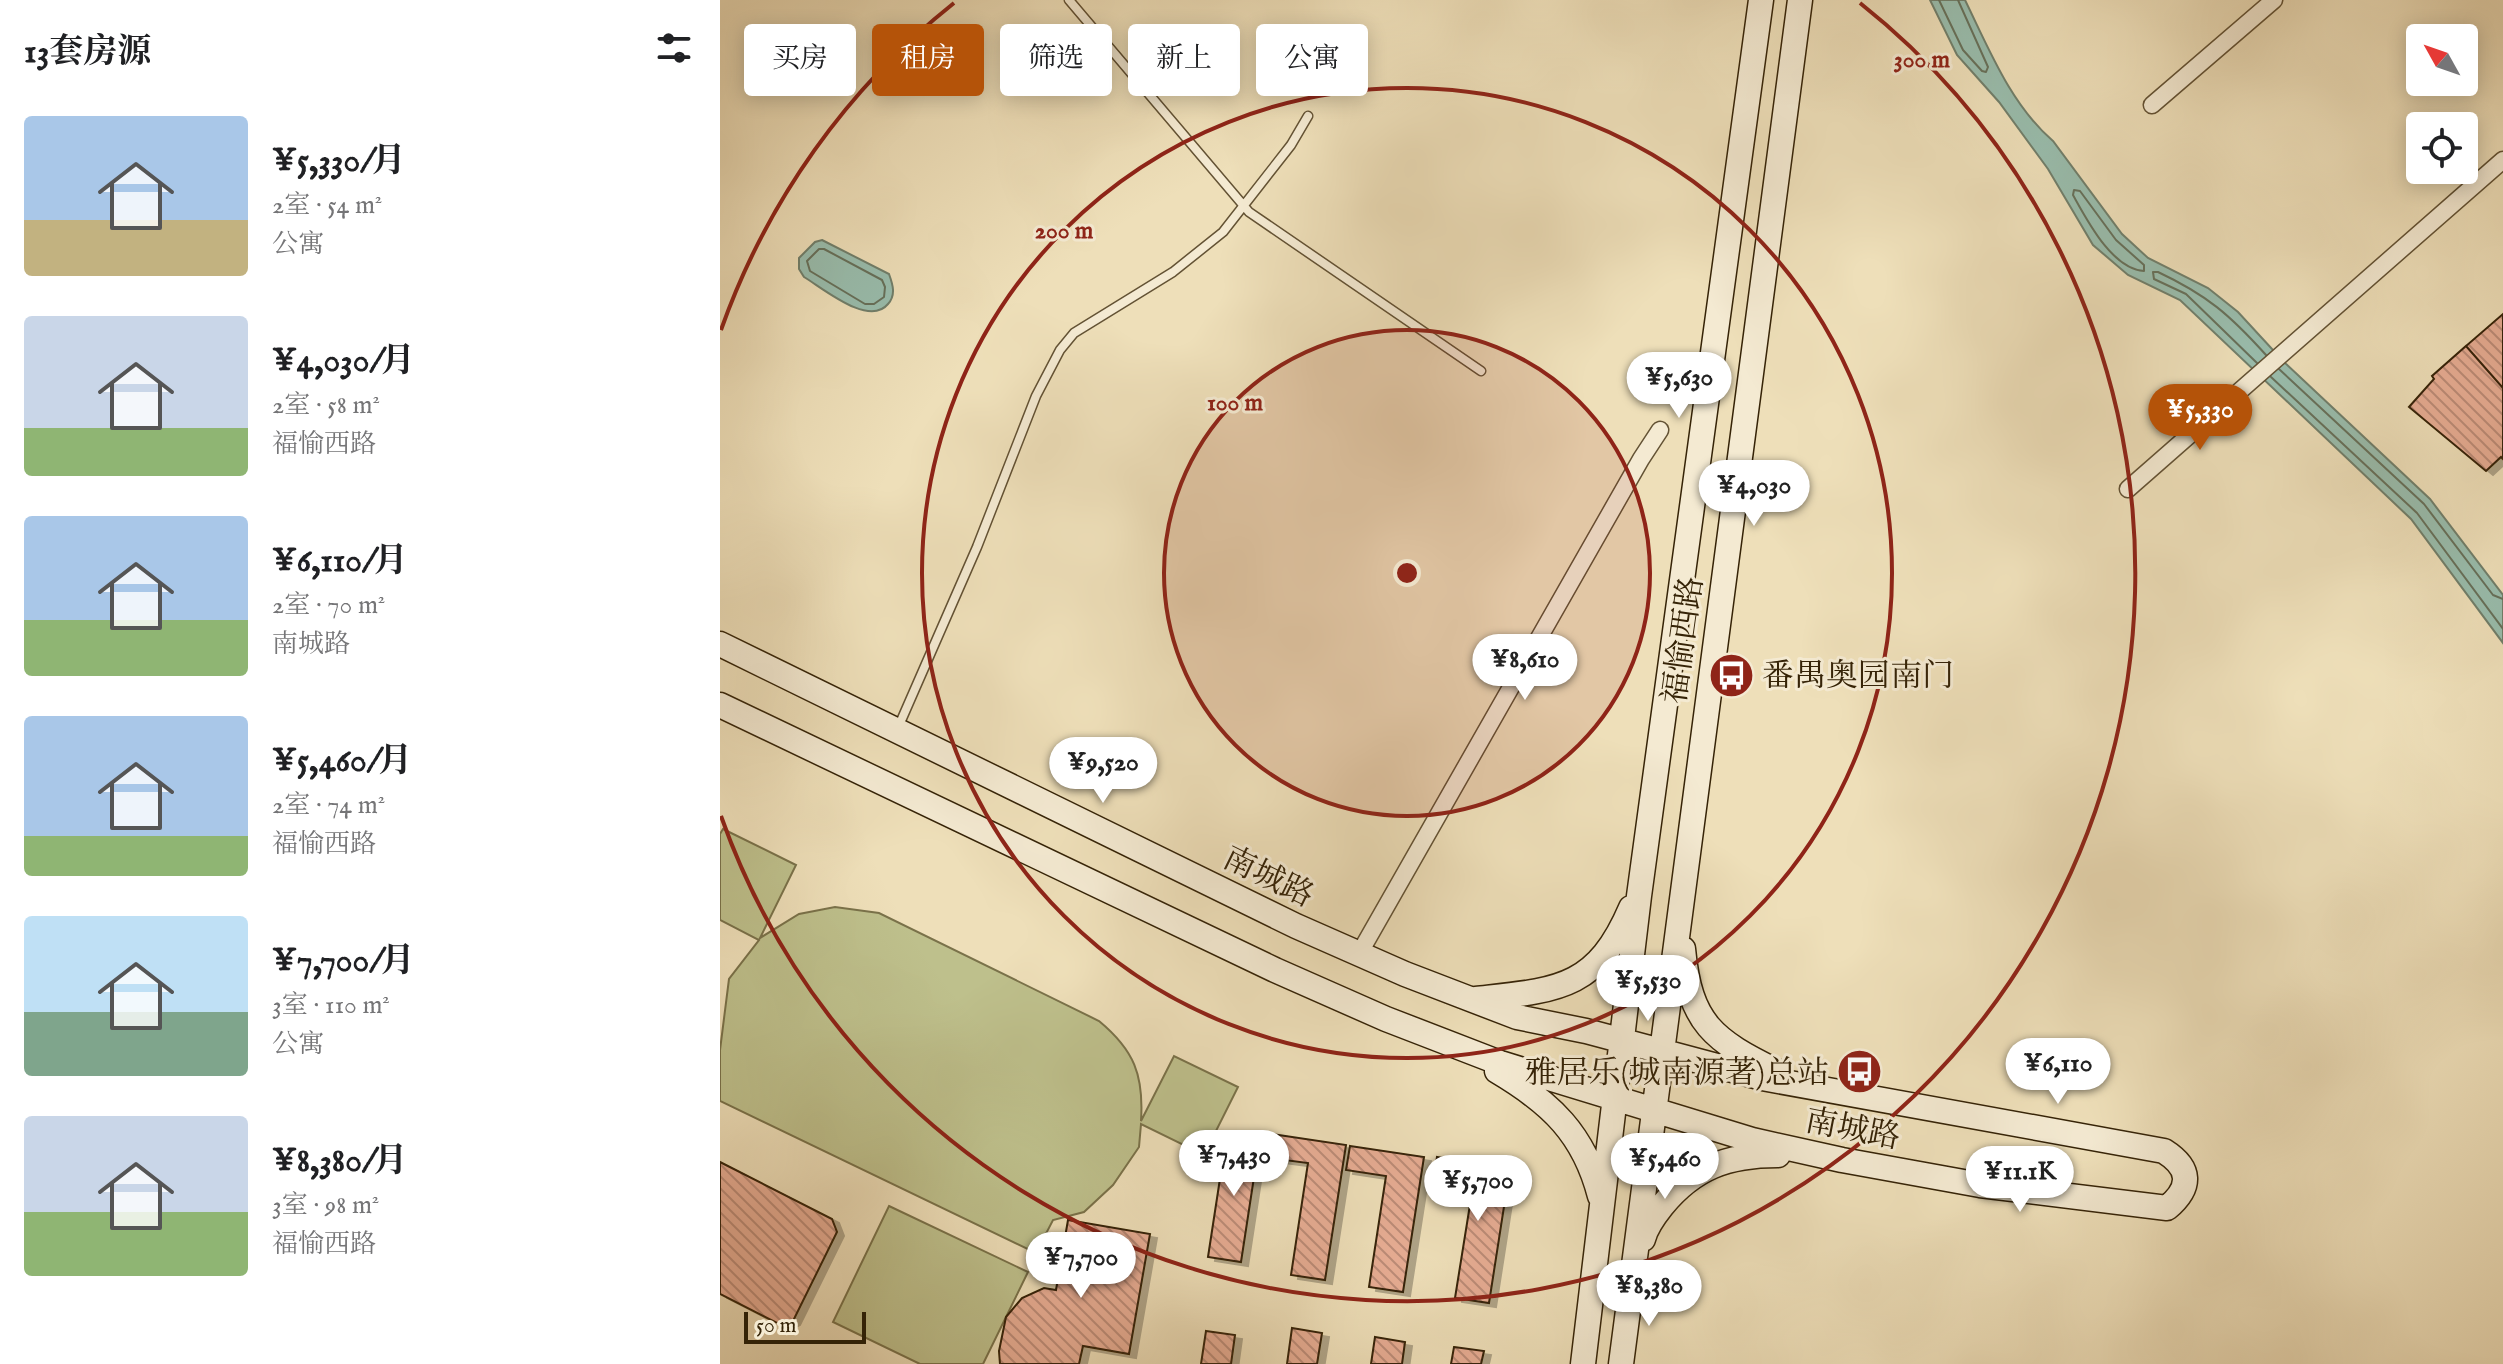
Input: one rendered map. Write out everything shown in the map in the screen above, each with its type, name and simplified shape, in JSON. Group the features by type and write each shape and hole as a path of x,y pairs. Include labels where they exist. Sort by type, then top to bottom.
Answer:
{"street":[{"name":"福愉西路","path":"1602,1202 1646,847 1761,0"},
{"name":"福愉西路","path":"1630,1288 1800,0"},
{"path":"2152,105 2274,0"},
{"path":"2128,489 2503,160"},
{"path":"1359,954 1660,430"},
{"name":"南城路","path":"720,644 1296,926 1517,1017 1622,1040 1762,1078 2164,1151 2184,1167 2186,1177 2177,1200 2167,1208 1980,1185 1752,1140 1500,1063 1275,970 720,705"},
{"path":"1472,1000 1559,987 1592,968 1621,933 1635,899 1646,847"},
{"path":"1680,901 1686,977 1692,1003 1704,1022 1721,1041 1742,1054 1817,1088"},
{"path":"1457,1047 1526,1088 1564,1122 1587,1156 1602,1202 1583,1364"},
{"path":"1621,1364 1630,1288 1645,1231 1655,1214 1690,1178 1714,1165 1737,1158 1762,1155 1828,1157"}],"lane":[{"path":"1069,0 1262,224 1481,371"},
{"path":"897,730 977,547 1036,396 1060,350 1074,333 1199,254 1223,232 1291,145 1308,116"}],"green space":[{"path":"723,829 796,865 760,938 799,914 835,907 879,913 1099,1021 1121,1042 1134,1065 1141,1090 1141,1121 1174,1056 1238,1087 1204,1155 1141,1124 1139,1147 1113,1185 1084,1212 1053,1220 1036,1253 720,1101 720,1050 729,979 759,940 720,920 720,834"},
{"path":"889,1206 1028,1272 983,1364 920,1364 833,1322"}],"water":[{"path":"1930,0 1965,0 1992,57 2025,111 2053,141 2122,234 2148,258 2208,288 2238,312 2284,362 2430,499 2503,595 2503,643 2411,519 2180,300 2128,275 2093,245 2048,169 1999,102 1957,55"},
{"path":"822,240 889,274 893,286 891,301 880,310 858,309 804,277 799,269 799,258 815,242"}],"building":[{"path":"2503,314 2503,388 2466,346"},
{"path":"2466,346 2503,388 2503,459 2501,457 2486,471 2409,407 2434,379 2432,376"},
{"path":"1227,1133 1260,1138 1241,1262 1208,1257"},
{"path":"1272,1134 1346,1145 1325,1280 1291,1275 1308,1163 1269,1158"},
{"path":"1350,1146 1424,1157 1403,1292 1369,1287 1386,1176 1346,1170"},
{"path":"1437,1157 1510,1168 1489,1303 1455,1298 1473,1186 1433,1181"},
{"path":"720,1162 832,1219 837,1232 793,1321 783,1326 720,1294"},
{"path":"1068,1220 1150,1234 1129,1354 1083,1346 1079,1364 1000,1364 999,1351 1006,1317 1022,1298 1044,1288 1056,1290"},
{"path":"1292,1328 1322,1333 1317,1364 1287,1364"},
{"path":"1206,1331 1235,1335 1231,1364 1201,1364"},
{"path":"1375,1337 1405,1342 1402,1364 1371,1364"},
{"path":"1454,1347 1484,1351 1481,1364 1451,1364"}],"place":[{"name":"番禺奥园南门","path":"1731,675"},
{"name":"雅居乐(城南源著)总站","path":"1860,1072"}]}
